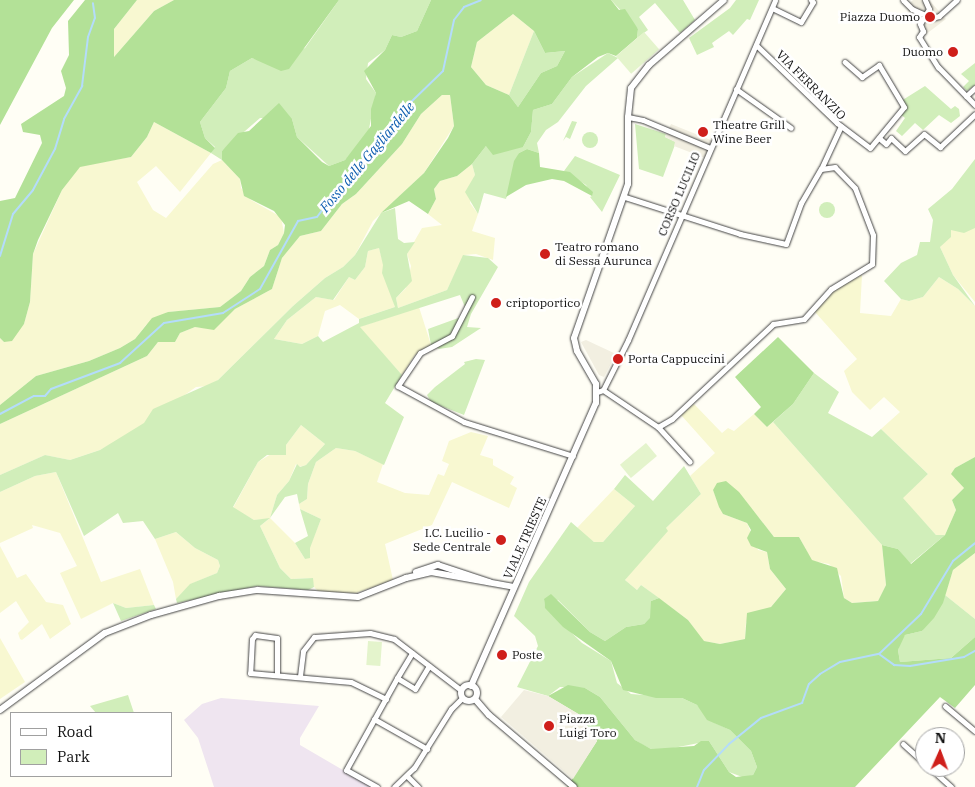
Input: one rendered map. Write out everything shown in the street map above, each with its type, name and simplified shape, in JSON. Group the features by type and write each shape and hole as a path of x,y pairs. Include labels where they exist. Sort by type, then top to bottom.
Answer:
{"street":[{"path":"690,462 658,427 599,393 576,351 574,338 625,197 629,174 628,118 631,88 639,74 724,0"},
{"name":"CORSO LUCILIO","path":"599,393 628,340 775,0"},
{"path":"772,8 801,22 811,0"},
{"path":"903,0 907,6 925,16 937,17 943,14 957,0"},
{"path":"925,0 929,8 919,37 938,67 975,105"},
{"name":"VIA FERRANZIO","path":"680,216 777,244 786,244 801,203 821,170 841,126 756,45"},
{"path":"841,126 870,148 904,107 879,65 862,77 845,62"},
{"path":"966,96 975,88"},
{"path":"736,89 791,128"},
{"path":"878,138 886,144 891,138 905,151 924,134 940,147 975,114"},
{"path":"628,118 643,120 710,148"},
{"path":"658,427 679,413 773,324 804,319 831,289 872,264 873,236 855,188 835,167 821,170"},
{"path":"625,197 680,216"},
{"path":"472,297 452,336 420,352 398,386 464,422 573,456"},
{"name":"VIALE TRIESTE","path":"471,686 599,393"},
{"path":"0,710 105,633 151,615 219,596 258,590 358,597 406,578 428,566 438,565 493,583 514,587"},
{"path":"300,676 303,650 317,635 379,634 394,639 461,690 462,698"},
{"path":"277,674 277,638 255,635 252,639 250,673 351,682 386,699"},
{"path":"377,787 346,770 412,653"},
{"path":"397,678 415,689 429,666"},
{"path":"461,690 471,686 476,691 474,698 468,701 462,698"},
{"path":"394,787 407,776 427,749 451,709 462,698"},
{"path":"474,698 489,715 574,787"},
{"path":"945,706 975,731"},
{"path":"374,719 427,749"},
{"path":"903,744 915,755"},
{"path":"407,776 418,787"},
{"path":"940,777 951,787"}],"shaded area":[{"name":"Piazza Duomo","path":"913,0 929,0 946,19 925,35 906,7"},
{"path":"671,124 713,141 705,158 674,146 675,142 665,137"},
{"path":"586,340 616,354 604,377 599,375 581,342"},
{"name":"Piazza Luigi Toro","path":"524,690 548,696 580,715 597,741 573,779 501,717"},
{"path":"221,698 319,706 300,738 300,745 372,787 214,787 198,738 184,720 202,704"}],"green space":[{"path":"0,0 74,0 52,28 0,125"},
{"path":"85,0 137,0 114,29 114,57 154,11 174,0 339,0 289,69 281,71 252,58 230,71 226,88 200,122 205,138 215,148 211,153 154,122 147,137 131,157 80,167 62,190 33,254 30,302 24,324 12,341 4,342 0,338 0,201 15,198 42,143 40,135 23,132 21,124 64,96 66,88 61,71 69,55 68,21"},
{"path":"137,0 174,0 154,11 114,57 114,29"},
{"path":"339,0 431,0 417,31 401,37 392,35 385,50 368,63 366,79 376,93 368,134 345,160 329,166 297,137 292,119 260,118 222,151 222,160 211,153 215,147 205,138 200,122 226,88 230,71 252,58 268,63 305,48"},
{"path":"431,0 611,0 619,10 625,9 638,29 637,38 616,56 608,53 598,57 572,77 552,104 533,110 531,132 523,147 493,155 486,146 472,164 457,176 440,181 434,189 436,199 428,214 409,201 381,213 424,173 448,138 454,126 450,95 442,95 421,114 402,144 356,194 342,204 321,231 300,236 282,258 272,289 235,309 214,330 195,327 180,333 175,342 158,342 147,356 0,424 0,405 36,376 89,361 120,348 135,339 152,318 168,312 220,307 241,291 250,277 264,266 270,250 278,245 284,233 285,225 274,211 244,196 240,179 222,160 222,151 238,133 249,131 279,103 292,119 297,137 322,162 329,166 345,160 371,126 371,109 376,93 364,71 385,50 392,35 401,37 417,31","holes":["513,14 534,31 545,53 565,51 557,66 541,73 518,107 509,95 486,85 471,67 477,42"]},
{"path":"611,0 683,0 695,20 680,33 655,3 639,17 648,30 637,38 638,29"},
{"path":"736,0 759,0 750,20 747,19 733,35 729,31 712,43 714,47 697,55 689,38 730,8"},
{"path":"513,14 534,31 509,95 486,85 471,67 477,42"},
{"path":"534,31 545,53 565,51 557,66 541,73 518,107 509,95"},
{"path":"644,32 659,49 631,74 616,56"},
{"path":"608,53 618,58 586,86 558,122 546,130 537,143 539,153 527,149 519,153 506,199 484,193 478,214 465,192 475,175 472,164 486,146 523,147 531,132 533,110 552,104 572,77"},
{"path":"975,63 975,85 967,91 963,87 969,81 961,74"},
{"path":"925,86 951,109 955,106 959,109 960,116 951,123 939,115 923,130 915,123 902,136 896,131 905,118 900,114 901,101"},
{"path":"442,95 450,95 454,126 424,173 373,221 355,255 343,267 325,278 293,306 218,380 209,386 196,387 130,434 100,450 70,460 45,455 0,475 0,424 147,356 158,342 175,342 180,333 195,327 214,329 235,309 272,289 282,258 300,236 321,231 342,204 356,194 402,144 421,114"},
{"path":"572,121 577,122 570,139 566,137 563,141"},
{"path":"154,122 211,153 180,192 156,166 137,182 153,210 166,218 213,164 222,160 240,179 241,188 251,200 281,217 284,233 278,245 270,250 264,266 250,277 241,291 220,307 168,312 146,325 135,339 120,348 89,361 36,376 0,405 0,338 4,342 24,324 30,302 33,254 62,190 80,166 131,157 147,137"},
{"path":"635,124 666,134 665,137 676,142 663,177 639,169"},
{"path":"587,132 593,132 598,137 596,146 587,148 582,143 582,137"},
{"path":"527,149 539,153 540,167 570,172 593,192 592,196 564,181 552,179 526,185 506,197 514,161 519,153"},
{"path":"575,156 620,175 602,212 590,197 592,196 586,185 564,171"},
{"path":"975,159 975,228 964,233 951,230 951,237 940,247 953,275 975,306 958,289 939,277 923,297 909,301 901,299 884,281 901,263 917,255 920,242 930,242 933,220 928,209 952,189"},
{"path":"472,164 475,175 470,203 478,214 472,231 495,238 493,260 476,254 464,255 447,290 398,308 396,298 406,288 411,266 407,254 422,228 442,225 428,214 436,199 434,189 440,181 457,176"},
{"path":"827,202 833,204 835,210 833,216 827,218 821,216 819,210 821,204"},
{"path":"395,208 398,239 404,243 415,242 407,254 412,281 396,298 398,308 447,290 463,255 488,258 498,267 471,314 467,327 481,328 452,347 439,349 431,345 428,329 461,317 465,307 460,295 360,327 402,375 385,403 404,417 384,465 355,451 336,448 316,462 308,484 307,499 299,504 297,494 285,497 270,518 260,526 280,568 291,579 313,578 314,587 308,590 257,586 177,603 176,599 190,584 217,573 220,566 218,560 195,548 176,532 155,539 143,521 123,523 118,513 84,536 56,472 35,476 0,492 0,475 45,455 70,460 100,450 144,423 153,409 218,380 293,306 325,278 343,267 355,255 381,213","holes":["379,248 383,265 382,273 395,307 359,319 359,323 323,342 318,336 302,344 274,339 287,320 316,297 333,300 349,277 355,280 365,267 368,251","301,425 325,444 306,465 300,467 297,464 289,481 277,495 270,518 254,520 233,507 258,462 267,455 286,455 286,445"]},
{"path":"975,228 975,302 953,275 940,247 951,230"},
{"path":"379,248 395,307 359,319 340,305 325,311 318,336 302,344 274,339 287,320 316,297 334,300 349,277 355,280 365,267 368,251"},
{"path":"862,275 860,313 891,316 901,299 909,301 923,297 939,277 958,289 975,306 975,457 955,468 952,474 964,488 952,500 956,510 945,535 936,535 902,498 928,474 881,429 900,412 884,397 870,410 852,392 844,371 857,359 815,312 834,290"},
{"path":"419,307 431,345 415,355 402,375 359,327"},
{"path":"778,337 814,373 793,404 767,427 754,414 761,407 735,377"},
{"path":"476,359 485,360 464,415 431,402 427,395 435,387 465,364 464,362"},
{"path":"814,373 839,392 828,413 872,437 881,429 928,474 903,498 936,535 945,535 910,564 898,549 882,545 773,422 793,404"},
{"path":"694,404 722,433 728,428 734,431 754,414 767,427 773,422 882,545 886,585 878,601 852,603 844,598 841,576 829,564 812,561 799,537 774,537 744,499 713,490 723,514 747,523 758,550 767,552 770,569 786,589 771,607 746,622 745,639 720,644 703,641 688,620 641,585 637,590 625,580 666,528 701,494 690,476 715,453 681,415"},
{"path":"301,425 325,444 306,465 299,467 296,464 289,481 277,495 270,518 295,543 305,559 321,519 300,509 299,504 307,499 308,484 316,462 336,448 355,451 383,464 377,482 405,493 429,495 438,474 444,476 449,464 442,461 449,441 471,432 488,436 480,455 493,459 493,465 514,477 510,484 517,488 509,508 452,482 432,525 385,544 393,580 356,593 319,592 314,587 312,578 291,579 280,568 260,526 269,519 254,520 233,508 258,462 286,445"},
{"path":"646,443 657,456 631,478 620,465"},
{"path":"975,457 975,553 953,570 943,603 934,618 922,631 905,635 898,650 900,662 951,658 975,637 975,685 955,708 940,697 855,787 567,787 597,741 580,715 548,696 568,685 585,688 600,697 635,740 651,749 694,746 701,741 709,741 729,772 736,777 753,775 757,767 751,751 730,730 707,720 697,705 682,698 656,698 623,690 611,661 563,627 545,608 544,599 551,594 590,632 605,641 626,627 644,624 650,618 651,601 659,598 688,620 704,641 720,644 745,639 747,613 771,607 786,589 770,569 767,552 751,546 747,538 751,530 747,523 723,514 719,507 713,490 717,483 726,481 739,492 774,537 799,537 812,560 837,568 844,598 852,603 878,601 886,585 882,545 898,549 911,564 945,535 956,510 952,500 964,488 951,474 955,468"},
{"path":"684,466 701,494 666,528 668,531 625,580 637,590 641,585 659,598 651,601 651,618 644,624 626,627 605,641 590,632 558,600 544,599 545,607 582,643 611,661 617,683 631,694 682,698 697,705 715,723 730,730 751,751 757,767 753,775 745,778 729,772 709,741 668,749 651,749 643,745 635,740 600,697 585,688 560,687 548,696 517,687 538,646 535,636 514,616 529,582 571,522 594,542 603,542 635,506 614,489 625,475 653,501"},
{"path":"56,472 101,582 140,569 154,605 126,608 113,603 81,619 60,573 77,566 60,533 32,525 33,528 0,543 0,492 35,476"},
{"path":"614,489 635,506 603,542 594,542 576,529"},
{"path":"300,509 321,519 310,548 310,558 305,559 295,543 308,536"},
{"path":"176,532 195,548 218,560 220,566 217,573 191,584 176,599 173,582 155,539"},
{"path":"0,546 17,578 26,574 46,602 63,605 71,624 50,639 42,624 22,640 20,639 18,633 29,622 16,601 0,613"},
{"path":"975,553 975,619 945,595 953,570"},
{"path":"945,595 975,619 975,637 951,658 900,662 898,650 901,640 905,635 922,631"},
{"path":"113,603 126,608 154,605 156,609 121,621"},
{"path":"0,638 25,682 0,699"},
{"path":"368,641 382,642 380,666 366,665"},
{"path":"128,695 134,712 95,712 90,706"}],"waterway":[{"name":"Fosso delle Gagliardelle","path":"0,414 34,396 45,396 51,389 120,363 164,323 223,313 260,289 298,221 317,217 337,190 396,126 410,103 443,71 454,20 464,7 481,0"},
{"path":"0,256 13,214 33,190 55,149 64,119 82,86 88,37 95,18 93,3"},
{"path":"697,787 704,770 729,744 761,718 802,703 809,684 820,674 840,662 879,654 921,614 953,561 975,543"},
{"path":"879,654 894,665 910,666 964,657 975,651"}],"place":[{"name":"Piazza Duomo","path":"930,17"},
{"name":"Duomo","path":"953,52"},
{"name":"Theatre Grill Wine Beer","path":"703,132"},
{"name":"Teatro romano di Sessa Aurunca","path":"545,254"},
{"name":"criptoportico","path":"496,303"},
{"name":"Porta Cappuccini","path":"618,359"},
{"name":"I.C. Lucilio - Sede Centrale","path":"501,540"},
{"name":"Poste","path":"502,655"},
{"name":"Piazza Luigi Toro","path":"549,726"}]}
